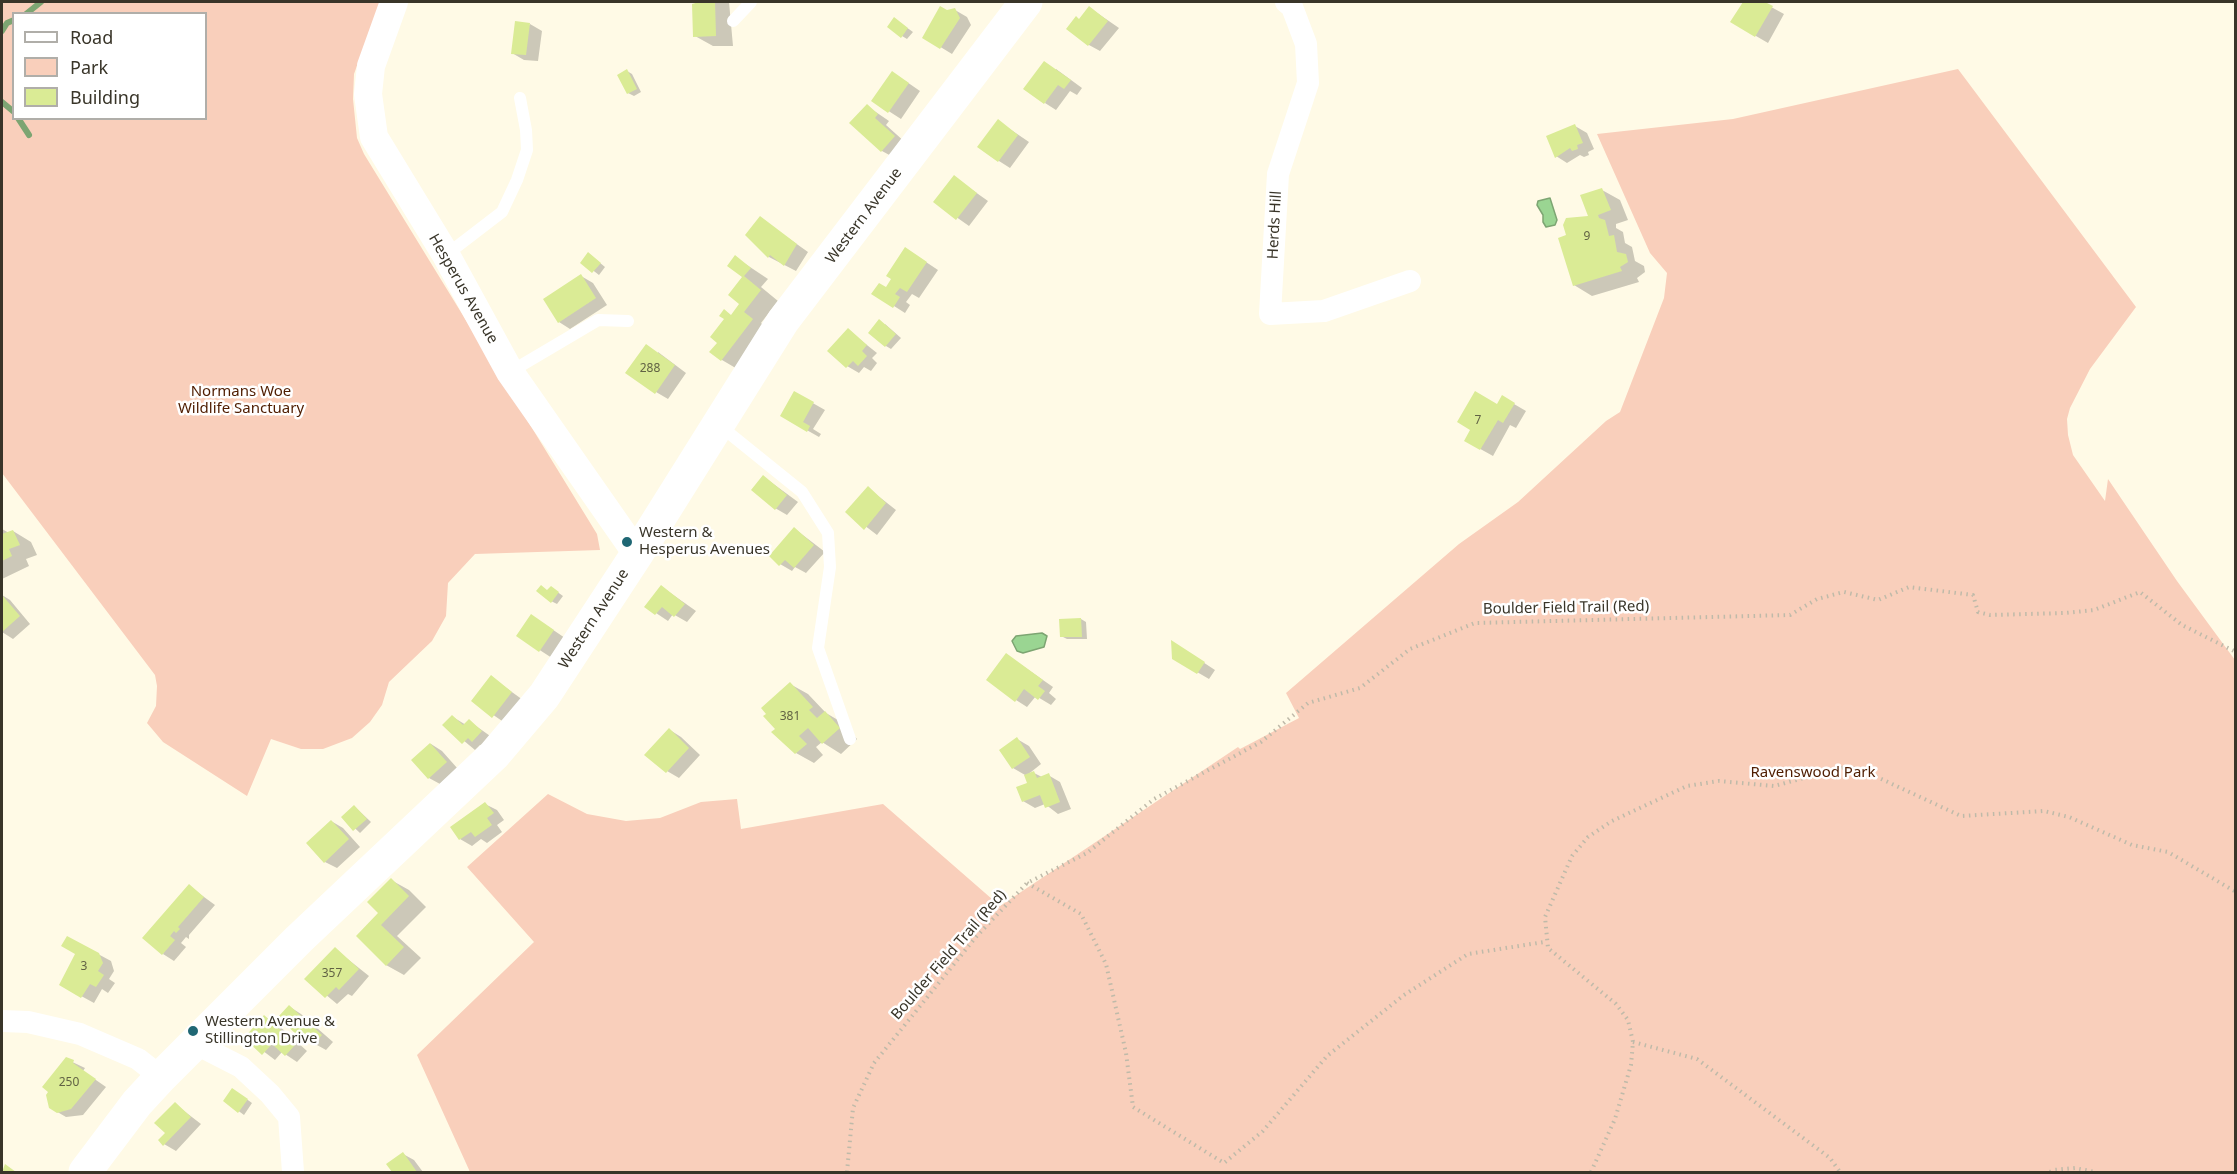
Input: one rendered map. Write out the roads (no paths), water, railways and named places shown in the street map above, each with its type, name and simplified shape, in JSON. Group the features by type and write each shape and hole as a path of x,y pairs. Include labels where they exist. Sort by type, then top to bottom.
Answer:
{"main road":[{"name":"Western Avenue","path":"85,1173 137,1103 161,1077 299,939 494,756 544,696 637,554 783,321 1026,2"}],"street":[{"name":"Hesperus Avenue","path":"394,2 371,66 368,94 369,116 374,137 446,255 510,372 637,554"},
{"name":"Herds Hill","path":"1286,2 1292,7 1306,44 1308,83 1278,174 1270,314 1324,311 1410,280"},
{"path":"2,1021 28,1022 80,1034 138,1059 161,1077"},
{"path":"196,1044 241,1067 270,1094 289,1117 293,1173"}],"lane":[{"path":"733,21 751,2"},
{"path":"446,255 502,212 517,180 527,150 520,98"},
{"path":"510,372 598,320 628,321"},
{"path":"718,424 802,492 828,533 830,567 818,648 850,739"}],"waterway":[{"path":"28,12 41,2"},
{"path":"2,31 7,23 12,21"},
{"path":"2,102 12,110"},
{"path":"19,120 29,135"}],"place":[{"name":"Western & Hesperus Avenues","path":"627,542"},
{"name":"Western Avenue & Stillington Drive","path":"193,1031"}],"park label":[{"name":"Normans Woe Wildlife Sanctuary","path":"241,400"},
{"name":"Ravenswood Park","path":"1813,773"}]}
